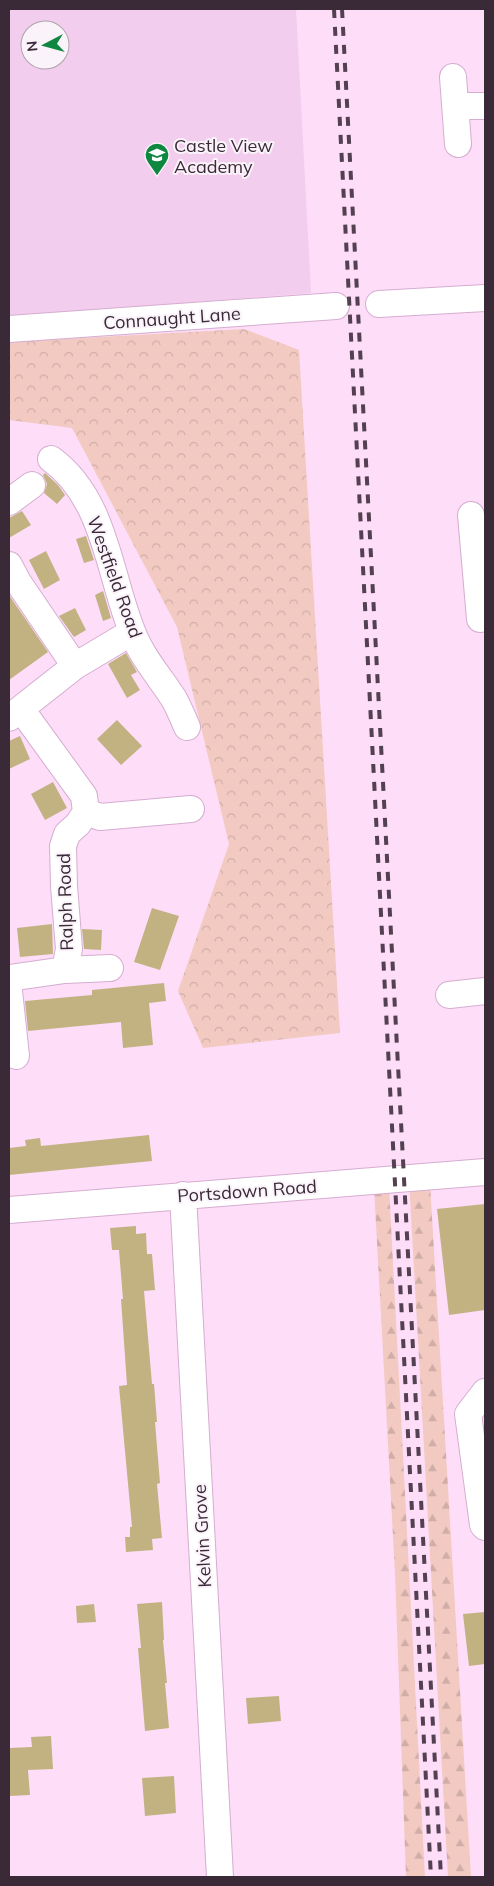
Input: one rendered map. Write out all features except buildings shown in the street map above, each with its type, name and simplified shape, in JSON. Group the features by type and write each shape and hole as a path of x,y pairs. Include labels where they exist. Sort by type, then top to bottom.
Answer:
{"street":[{"path":"454,78 458,144"},
{"path":"456,106 485,106"},
{"path":"379,304 485,298"},
{"name":"Connaught Lane","path":"9,329 336,306"},
{"name":"Westfield Road","path":"51,459 64,469 79,488 100,531 132,632 176,701 187,727"},
{"path":"9,502 32,485"},
{"path":"471,515 480,563 480,619"},
{"path":"9,565 18,582 75,666"},
{"path":"132,632 75,666 15,713 84,796 86,812 100,817 191,809"},
{"name":"Ralph Road","path":"65,970 69,949 63,846 68,834 86,812"},
{"path":"9,978 65,970 110,968"},
{"path":"9,991 16,1056"},
{"path":"449,995 485,991"},
{"name":"Portsdown Road","path":"9,1210 485,1172"},
{"name":"Kelvin Grove","path":"183,1195 220,1877"},
{"path":"485,1392 468,1414 483,1525 485,1527"}],"shaded area":[{"name":"Castle View Academy","path":"9,9 296,9 311,293 9,317"}],"green space":[{"path":"244,329 299,350 340,1033 203,1048 178,991 229,844 177,627 72,428 9,420 9,342"},
{"path":"409,1180 430,1183 471,1877 448,1877"},
{"path":"389,1186 425,1877 406,1877 395,1573 374,1187"}],"railway":[{"path":"334,9 431,1877"},
{"path":"342,9 441,1877"}],"place":[{"name":"Castle View Academy","path":"157,176"}]}
